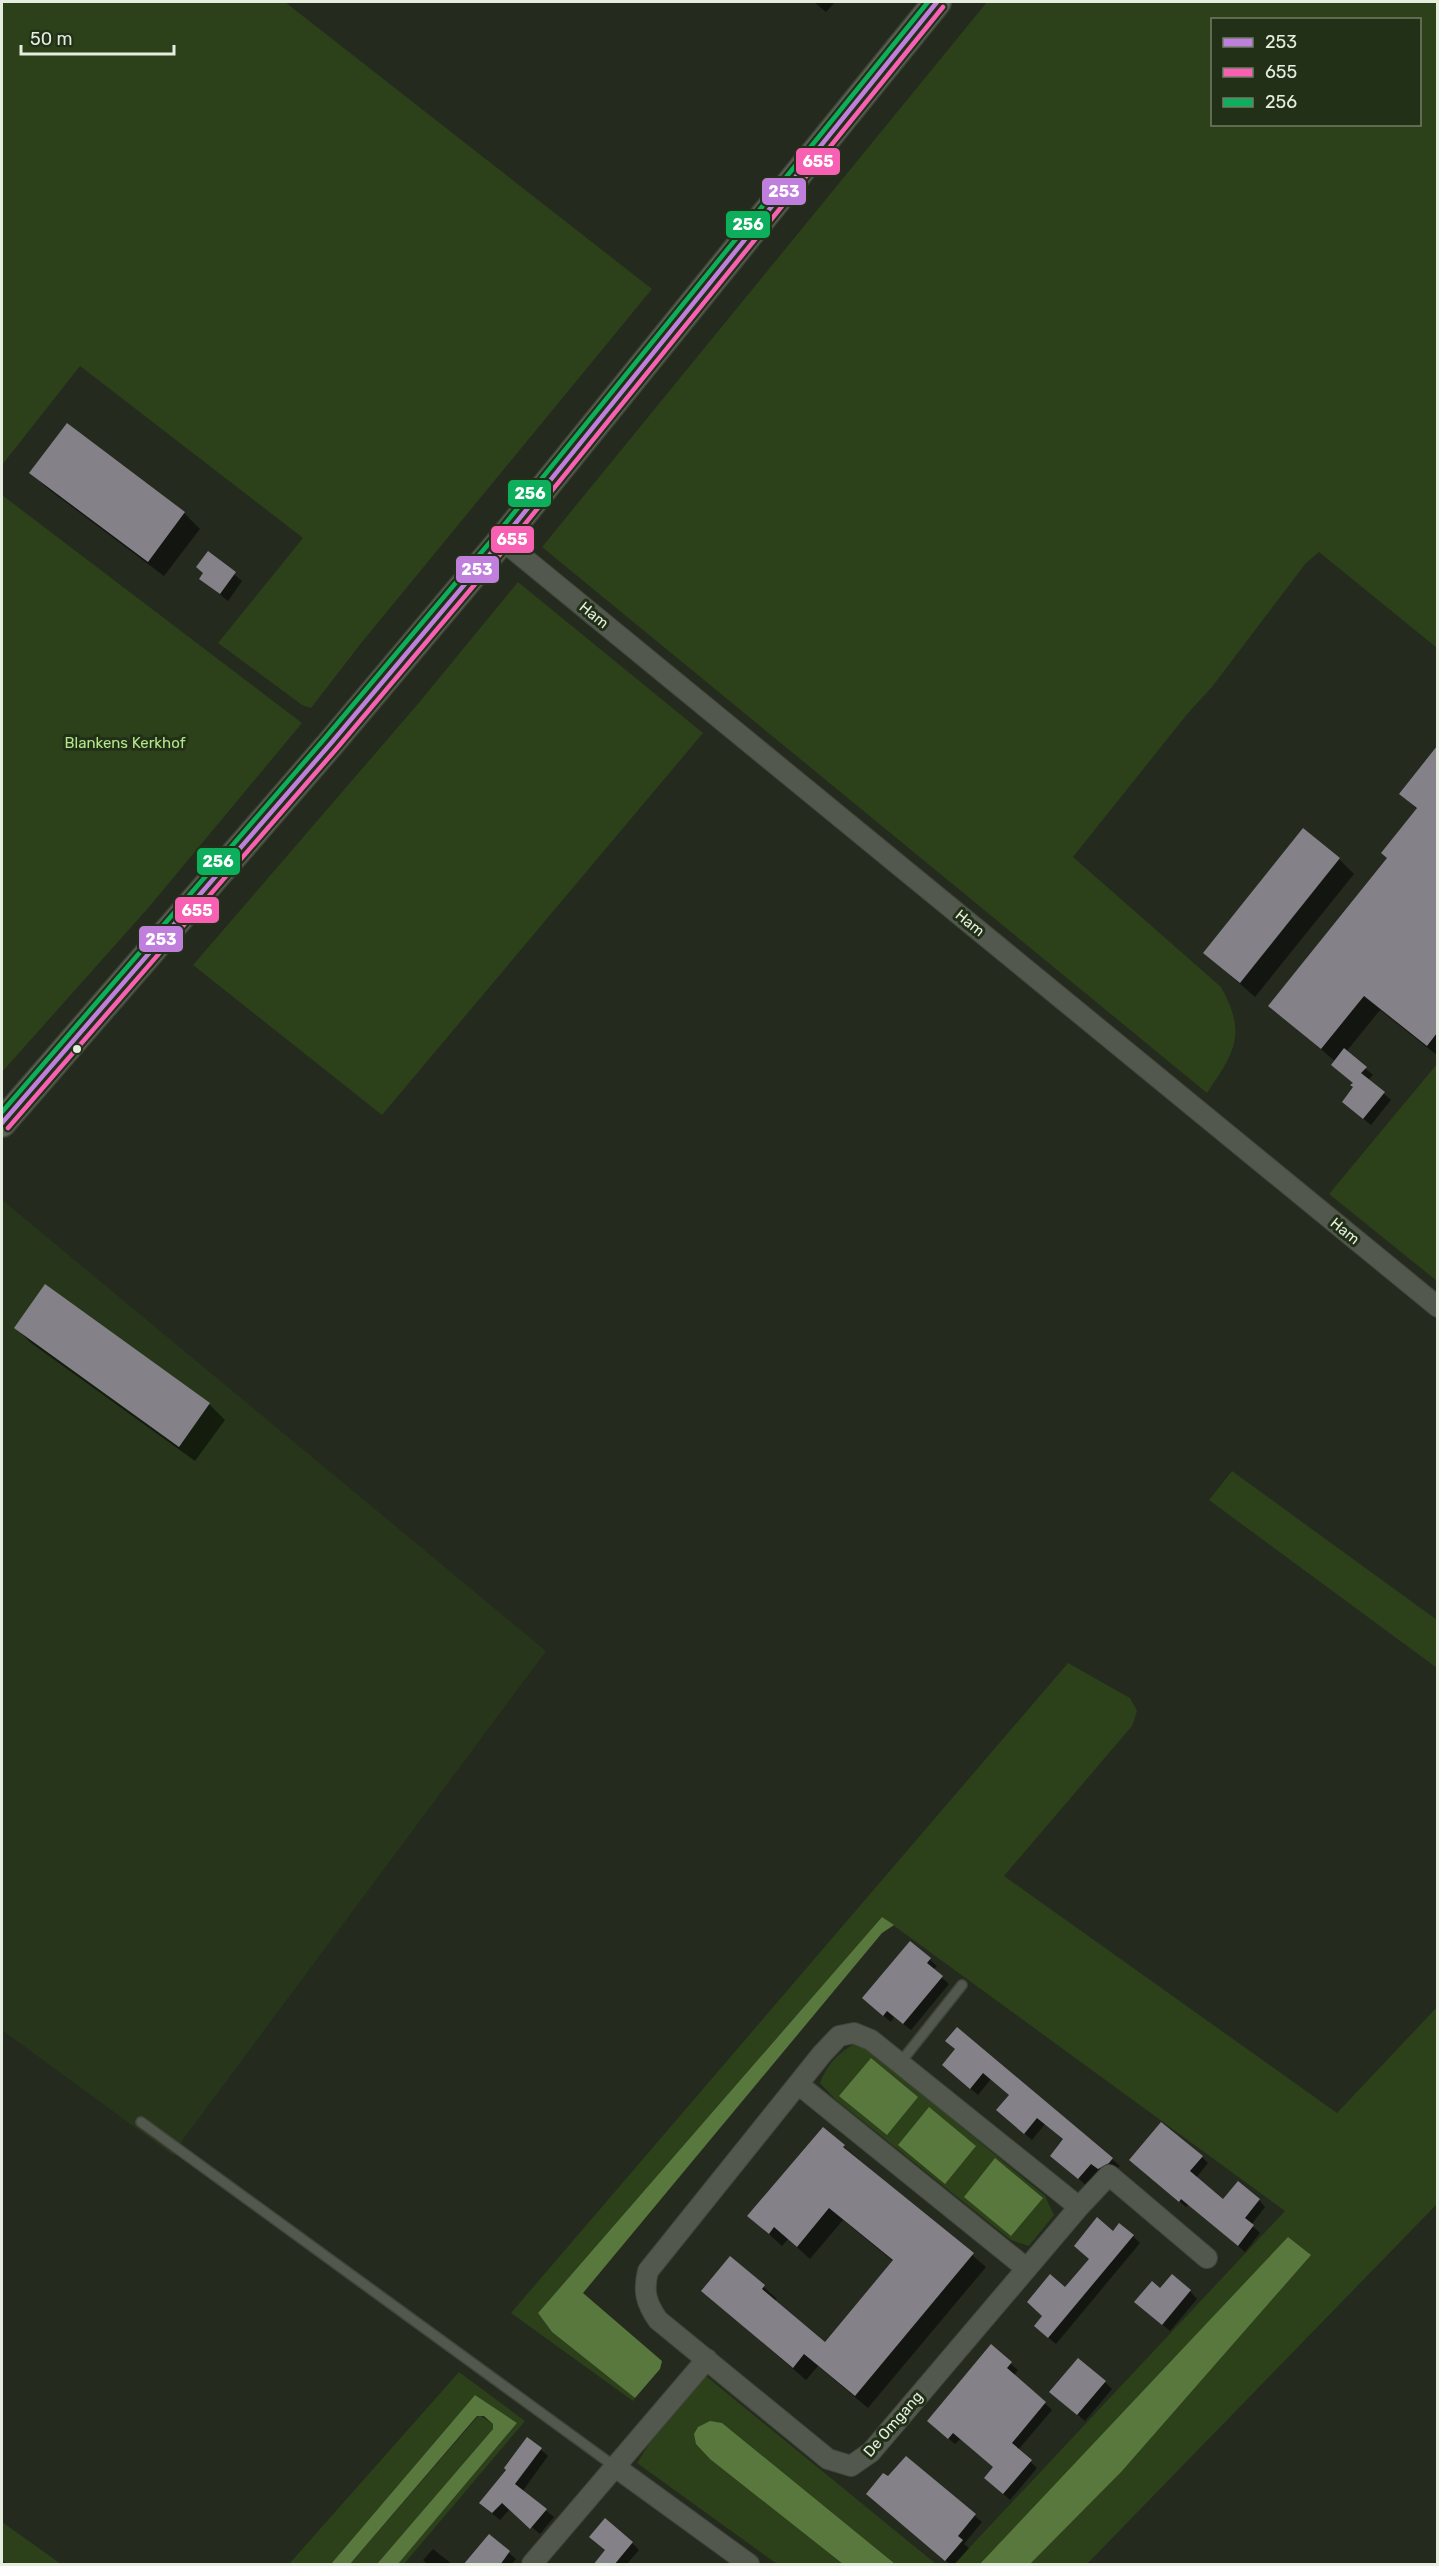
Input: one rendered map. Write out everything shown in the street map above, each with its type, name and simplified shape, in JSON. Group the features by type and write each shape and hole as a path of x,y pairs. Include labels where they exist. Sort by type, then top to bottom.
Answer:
{"main road":[{"path":"2,1122 332,742 502,540 937,2"}],"street":[{"name":"Ham","path":"502,540 1437,1307"},
{"name":"De Omgang","path":"1079,2207 871,2040 854,2033 839,2036 798,2084 648,2271 644,2287 648,2306 658,2320 828,2459 851,2466 871,2452 1026,2268 1109,2175 1207,2258"},
{"path":"798,2084 1026,2268"},
{"path":"532,2565 707,2359"},
{"path":"614,2466 749,2565"}],"lane":[{"path":"900,2063 962,1985"},
{"path":"141,2122 614,2466"}],"shaded area":[{"path":"2,1200 546,1651 184,2138 174,2156 2,2030"},
{"path":"882,1917 894,1925 882,1933 583,2293 662,2361 660,2369 635,2398 552,2332 538,2313"},
{"path":"871,2058 918,2097 887,2135 839,2096"},
{"path":"929,2107 976,2146 945,2184 898,2145"},
{"path":"995,2158 1043,2198 1011,2236 964,2197"},
{"path":"1288,2237 1311,2255 1122,2471 1030,2564 980,2564"},
{"path":"475,2395 517,2423 398,2564 377,2564 493,2429 493,2424 484,2416 477,2416 350,2564 331,2564"},
{"path":"710,2421 722,2423 895,2564 843,2564 710,2459 696,2444 694,2434 698,2427"}],"green space":[{"path":"2,2 285,2 652,289 362,642 311,708 302,705 218,643 303,538 80,366 2,465"},
{"path":"987,2 1437,2 1437,648 1319,552 1306,563 1212,687 1188,713 1073,857 1221,987 1234,1018 1234,1042 1225,1066 1207,1093 542,547"},
{"name":"Blankens Kerkhof","path":"2,495 302,723 149,907 2,1072"},
{"path":"518,582 703,733 382,1115 193,965 417,705"},
{"path":"1437,1064 1437,1281 1329,1194"},
{"path":"1232,1471 1437,1620 1437,1668 1209,1500"},
{"path":"1068,1663 1130,1698 1137,1711 1132,1726 1004,1876 1337,2113 1437,2007 1437,2204 1087,2564 954,2564 1285,2211 882,1917 538,2313 552,2332 635,2398 633,2401 511,2313"},
{"path":"856,2043 872,2053 1045,2196 1054,2215 1029,2246 1011,2240 835,2099 820,2083 834,2060"},
{"path":"459,2372 525,2421 404,2564 398,2564 517,2423 475,2395 331,2564 289,2564"},
{"path":"706,2376 936,2564 777,2564 637,2463 649,2444"},
{"path":"479,2415 493,2424 493,2429 377,2564 350,2564"},
{"path":"2,2522 61,2564 8,2564 2,2560"}],"building":[{"path":"67,423 185,512 148,562 29,473"},
{"path":"208,551 236,572 220,594 199,579 203,573 196,567"},
{"path":"1437,746 1437,1033 1427,1046 1364,996 1321,1049 1268,1006 1387,858 1381,853 1417,808 1399,794"},
{"path":"1303,828 1340,858 1240,983 1203,953"},
{"path":"1344,1048 1367,1067 1361,1073 1385,1092 1363,1119 1342,1102 1353,1087 1350,1085 1353,1083 1331,1065"},
{"path":"45,1284 210,1403 179,1447 14,1328"},
{"path":"910,1941 931,1958 927,1963 943,1976 903,2024 887,2011 883,2016 862,1998"},
{"path":"957,2027 1113,2158 1109,2163 1098,2169 1091,2164 1078,2179 1050,2156 1063,2139 1037,2118 1024,2134 996,2110 1009,2095 983,2073 970,2089 942,2065 955,2049 945,2041"},
{"path":"1161,2122 1203,2156 1190,2171 1223,2199 1238,2181 1260,2199 1245,2218 1254,2225 1238,2246 1181,2199 1179,2202 1129,2160"},
{"path":"823,2127 845,2145 843,2147 974,2253 855,2396 804,2354 793,2368 701,2291 730,2256 765,2285 762,2289 825,2342 893,2260 829,2208 797,2247 774,2227 769,2234 747,2216"},
{"path":"1097,2217 1113,2231 1119,2223 1134,2235 1048,2338 1034,2326 1042,2316 1027,2302 1050,2274 1065,2287 1089,2259 1074,2246"},
{"path":"1172,2274 1191,2290 1162,2325 1134,2302 1152,2281 1160,2288"},
{"path":"991,2344 1012,2362 1007,2368 1046,2402 1012,2443 1032,2460 1003,2494 984,2478 993,2467 953,2433 948,2439 927,2421"},
{"path":"1078,2358 1106,2381 1077,2415 1049,2392"},
{"path":"527,2437 542,2448 515,2484 547,2509 530,2529 502,2503 492,2513 479,2503 506,2470 504,2468"},
{"path":"906,2456 976,2514 958,2536 963,2540 945,2561 866,2494 883,2473 888,2476"},
{"path":"605,2518 633,2542 614,2565 593,2565 605,2550 589,2537"},
{"path":"489,2534 510,2551 500,2565 463,2565"}],"transit line":[{"name":"256","path":"2,1112 326,737 496,535 928,2"},
{"name":"253","path":"2,1123 332,742 502,540 937,2"},
{"name":"655","path":"8,1128 338,747 508,545 943,7"}]}
